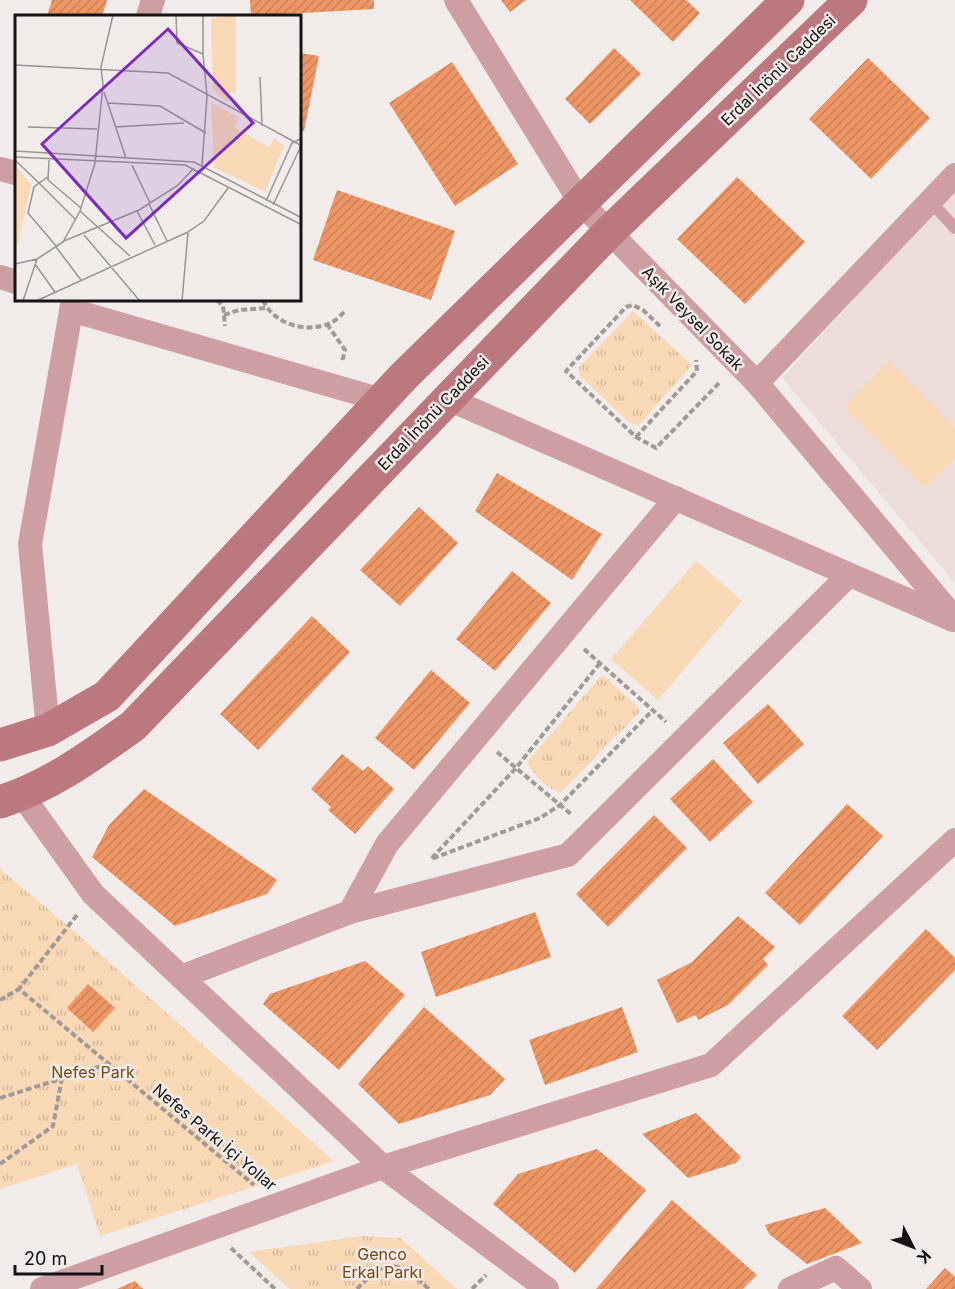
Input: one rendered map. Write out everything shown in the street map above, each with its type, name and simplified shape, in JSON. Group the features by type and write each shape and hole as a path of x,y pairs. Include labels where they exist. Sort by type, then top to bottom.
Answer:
{"main road":[{"path":"0,745 48,730 107,696 382,400 580,202 788,0"},
{"name":"Erdal İnönü Caddesi","path":"11,799 81,763 133,726 446,398 609,232 851,0"}],"street":[{"path":"148,15 153,0"},
{"name":"Aşık Veysel Sokak","path":"456,0 580,202 757,383 955,620"},
{"path":"0,169 15,173"},
{"path":"757,383 955,175"},
{"path":"0,277 15,282"},
{"path":"48,730 30,544 72,305 382,400"},
{"path":"446,398 955,620"},
{"path":"350,912 387,844 676,498"},
{"path":"181,977 350,912 568,855 849,575"},
{"path":"11,799 93,894 383,1167 547,1289"},
{"path":"42,1289 383,1167 711,1065 955,840"},
{"path":"790,1289 836,1268 860,1289"}],"lane":[{"path":"930,201 955,228"}],"path":[{"path":"219,302 223,306 226,330"},
{"path":"264,302 287,324 302,327 327,324 345,311"},
{"path":"668,333 643,310 633,305 626,307 566,371 636,437 656,448 723,379"},
{"path":"224,315 239,310 268,308"},
{"path":"327,324 345,350 342,363"},
{"path":"636,437 697,371 696,359 690,354"},
{"path":"584,648 671,727"},
{"path":"600,663 516,768 431,859 540,818 560,805 653,710"},
{"path":"496,752 578,820"},
{"path":"0,1000 19,989 93,894"},
{"name":"Nefes Parkı İçi Yollar","path":"19,989 278,1205"},
{"path":"0,1098 108,1064"},
{"path":"0,1164 53,1126 62,1078"},
{"path":"211,1229 275,1289"},
{"path":"357,1289 374,1270 393,1265 406,1268 429,1289"}],"shaded area":[{"path":"955,188 955,583 782,378"}],"green space":[{"path":"633,311 692,365 639,425 630,423 580,376 579,367"},
{"path":"889,361 955,427 955,458 925,488 844,407"},
{"path":"696,561 742,601 658,700 611,659"},
{"path":"601,676 636,705 640,712 561,792 556,791 541,781 527,762"},
{"name":"Nefes Park","path":"0,869 75,932 334,1161 100,1236 77,1164 0,1189"},
{"name":"Genco Erkal Parkı","path":"362,1236 400,1238 457,1289 290,1289 249,1252"}],"building":[{"path":"52,0 107,0 102,15 47,15"},
{"path":"250,0 374,0 374,9 251,15"},
{"path":"501,0 526,0 510,12"},
{"path":"630,0 686,0 700,13 673,42"},
{"path":"614,48 641,74 590,124 565,99"},
{"path":"302,53 319,56 304,131 302,131"},
{"path":"868,58 930,118 871,179 809,119"},
{"path":"452,62 518,164 455,206 389,103"},
{"path":"737,177 805,242 745,304 677,239"},
{"path":"337,190 455,231 431,300 313,260"},
{"path":"497,473 602,534 572,580 475,511"},
{"path":"419,507 458,543 400,606 360,570"},
{"path":"512,571 551,603 495,671 456,639"},
{"path":"312,616 350,652 258,750 220,714"},
{"path":"431,670 470,703 414,770 375,738"},
{"path":"768,704 804,744 758,784 723,743"},
{"path":"342,754 363,771 368,766 394,789 355,834 328,810 331,807 311,789"},
{"path":"713,759 753,802 710,842 670,799"},
{"path":"144,789 277,880 267,894 175,926 92,857 109,825"},
{"path":"847,804 883,836 800,925 765,893"},
{"path":"654,815 687,848 608,927 576,894"},
{"path":"535,912 551,957 436,997 421,952"},
{"path":"738,916 775,947 763,959 768,965 728,1005 698,1020 696,1015 677,1023 657,980 692,962"},
{"path":"926,929 955,958 955,970 877,1050 842,1016"},
{"path":"365,961 405,995 339,1070 263,1004 270,994"},
{"path":"88,984 115,1008 93,1032 67,1008"},
{"path":"424,1007 505,1079 490,1095 399,1124 358,1084"},
{"path":"622,1007 638,1052 545,1085 529,1040"},
{"path":"696,1113 741,1157 736,1163 688,1178 642,1134"},
{"path":"597,1149 646,1190 575,1273 493,1204 518,1174"},
{"path":"672,1200 757,1275 743,1289 596,1289"},
{"path":"825,1208 862,1243 807,1264 769,1234 765,1225"},
{"path":"945,1268 955,1277 955,1289 926,1289"},
{"path":"135,1281 143,1289 117,1289"}]}
